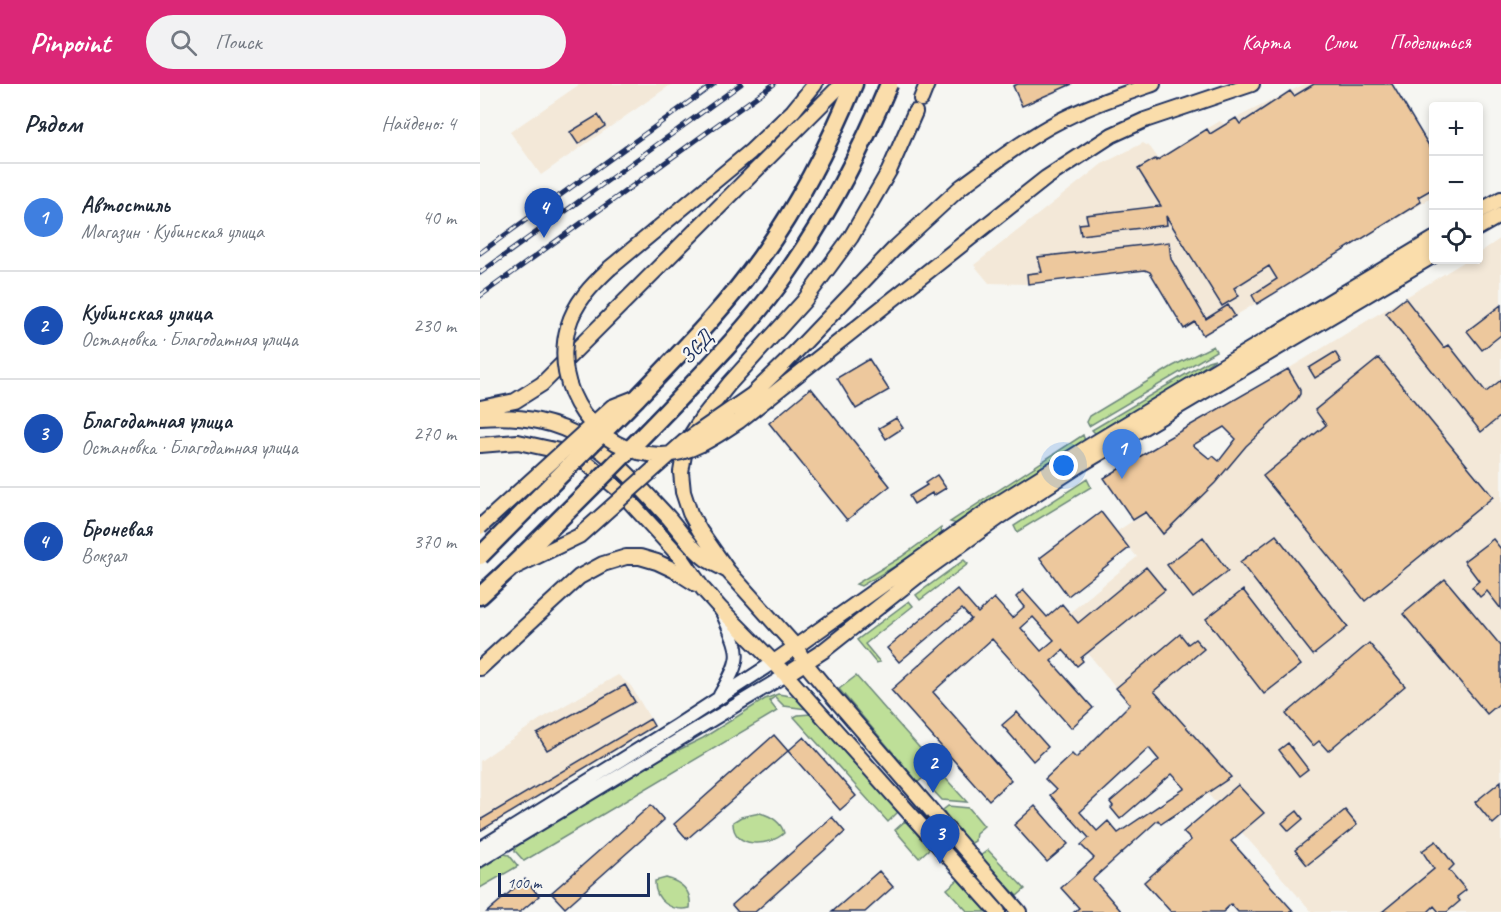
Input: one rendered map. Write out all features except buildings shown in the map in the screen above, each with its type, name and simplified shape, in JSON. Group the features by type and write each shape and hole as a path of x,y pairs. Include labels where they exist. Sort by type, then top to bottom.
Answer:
{"highway":[{"name":"ЗСД","path":"480,556 637,398 713,317 760,259 809,183 854,84"},
{"name":"ЗСД","path":"482,594 590,490 684,393 735,338 784,277 835,195 889,84"}],"main road":[{"path":"815,84 793,111 750,152 602,276 581,298 568,326 563,350 567,382 577,405 597,429 617,444 640,452 662,455 695,447 724,431 776,393 1046,178 1112,135 1145,120 1252,84"},
{"path":"480,408 515,401 542,384 842,84"},
{"path":"927,84 889,171 861,222 804,301 729,384 691,435 681,472 683,492 690,513 700,531 728,571 796,646 805,663 1019,912"},
{"path":"508,570 579,536 684,441 752,395 894,249 961,187 1022,143 1050,126 1106,101 1153,84"},
{"path":"1482,210 1501,199"},
{"path":"1483,226 1501,215"},
{"path":"480,860 805,663 924,571 1001,516 1429,242"},
{"path":"480,848 718,699 996,505 1093,444 1429,258"},
{"path":"480,527 612,407 637,398"},
{"path":"480,418 517,417 543,422 567,429 598,447 626,471 705,558 728,571"},
{"path":"480,445 504,442 534,445 564,452 583,460 607,479 636,507 683,560 703,589 786,675 998,912"},
{"path":"480,668 579,577 603,564 626,557 640,557 674,570 703,589"},
{"path":"718,699 738,662 735,642 720,608"}],"shaded area":[{"path":"580,84 672,84 541,175 510,132"},
{"path":"1305,84 1392,84 1429,147 1429,199 1203,335 1197,325 1184,329 1150,273 1145,270 1028,284 989,283 974,265 1102,164 1143,143 1150,147 1158,158 1220,121 1224,124"},
{"path":"1501,238 1501,912 1312,912 1139,716 1061,620 1137,557 1116,532 1146,512 1163,534 1215,483 1288,369 1460,264 1483,264 1483,250"},
{"path":"618,675 631,686 655,727 480,832 480,761 539,720"}],"green space":[{"path":"1213,346 1216,351 1089,426 1087,422 1090,416 1173,366"},
{"path":"1215,359 1179,385 1096,434 1092,430 1208,361"},
{"path":"1083,435 1085,441 957,524 950,522"},
{"path":"1087,479 1091,487 1017,532 1014,526"},
{"path":"941,528 942,535 904,561 861,586 856,584 901,557"},
{"path":"964,560 968,564 920,600 916,595"},
{"path":"909,601 913,606 865,644 880,662 876,663 857,640"},
{"path":"856,676 925,754 923,778 918,782 839,689"},
{"path":"778,694 796,697 807,709 784,706 775,697 769,701 777,711 524,861 515,851 515,846 660,759 703,738 765,699"},
{"path":"811,714 898,812 888,822 794,717"},
{"path":"929,760 967,802 942,800 928,785"},
{"path":"948,806 969,808 984,826 976,833 975,841 970,844 952,824 943,810"},
{"path":"760,813 775,820 784,833 778,838 761,843 745,841 739,837 734,831 733,822 741,817"},
{"path":"905,821 930,848 919,858 895,830"},
{"path":"988,850 1025,889 1017,896 980,856"},
{"path":"504,854 509,855 518,866 480,888 480,869"},
{"path":"666,878 684,888 689,897 690,908 677,908 665,904 661,899 655,888 655,881"},
{"path":"958,880 987,912 968,912 947,889"}],"railway":[{"path":"480,253 714,84"},
{"path":"480,273 741,84"},
{"path":"480,296 774,84"}],"place":[{"name":"Броневая","path":"544,238"},
{"name":"Автостиль","path":"1122,479"},
{"name":"Кубинская улица","path":"933,793"},
{"name":"Благодатная улица","path":"940,864"}]}
